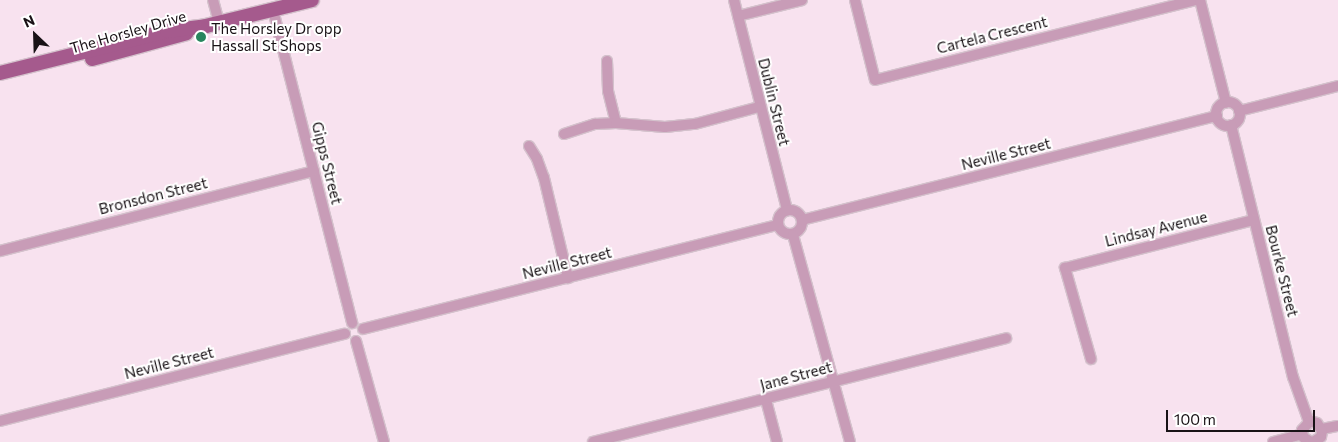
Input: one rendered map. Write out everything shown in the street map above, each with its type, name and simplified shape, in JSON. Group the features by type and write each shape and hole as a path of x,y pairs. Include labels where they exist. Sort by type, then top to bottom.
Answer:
{"main road":[{"name":"The Horsley Drive","path":"0,82 172,40 212,24 272,5 312,0"},
{"name":"The Horsley Drive","path":"0,72 167,31 212,24"}],"street":[{"path":"212,24 213,0"},
{"name":"Dublin Street","path":"734,0 759,107 787,210"},
{"path":"738,16 802,0"},
{"name":"Cartela Crescent","path":"855,0 875,80 1196,0"},
{"path":"1200,0 1226,103"},
{"name":"Gipps Street","path":"272,5 352,323"},
{"path":"607,61 608,91 616,123"},
{"path":"1239,111 1338,86"},
{"path":"1226,103 1236,105 1239,111 1237,121 1231,125 1224,125 1217,116 1220,106 1226,103"},
{"path":"564,134 596,124 616,123 665,127 695,124 759,107"},
{"name":"Neville Street","path":"802,220 1217,116"},
{"name":"Bourke Street","path":"1231,125 1293,377 1309,422"},
{"path":"528,146 537,159 544,178 568,278"},
{"name":"Bronsdon Street","path":"0,251 314,171"},
{"path":"787,210 798,213 802,220 801,228 793,234 780,231 777,225 778,217 787,210"},
{"name":"Lindsay Avenue","path":"1091,359 1065,268 1254,220"},
{"name":"Neville Street","path":"363,329 777,225"},
{"path":"793,234 850,442"},
{"path":"352,323 363,329 362,336 356,341 349,340 345,334 346,327 352,323"},
{"name":"Neville Street","path":"0,420 345,334"},
{"name":"Jane Street","path":"593,442 766,400 832,381 1006,338"},
{"path":"356,341 384,442"},
{"path":"766,400 777,442"},
{"path":"1309,422 1317,423 1322,429 1321,438 1313,442 1302,434 1302,427 1309,422"},
{"path":"1322,429 1338,426"},
{"path":"1272,442 1302,434"}],"place":[{"name":"The Horsley Dr opp Hassall St Shops","path":"201,37"}]}
